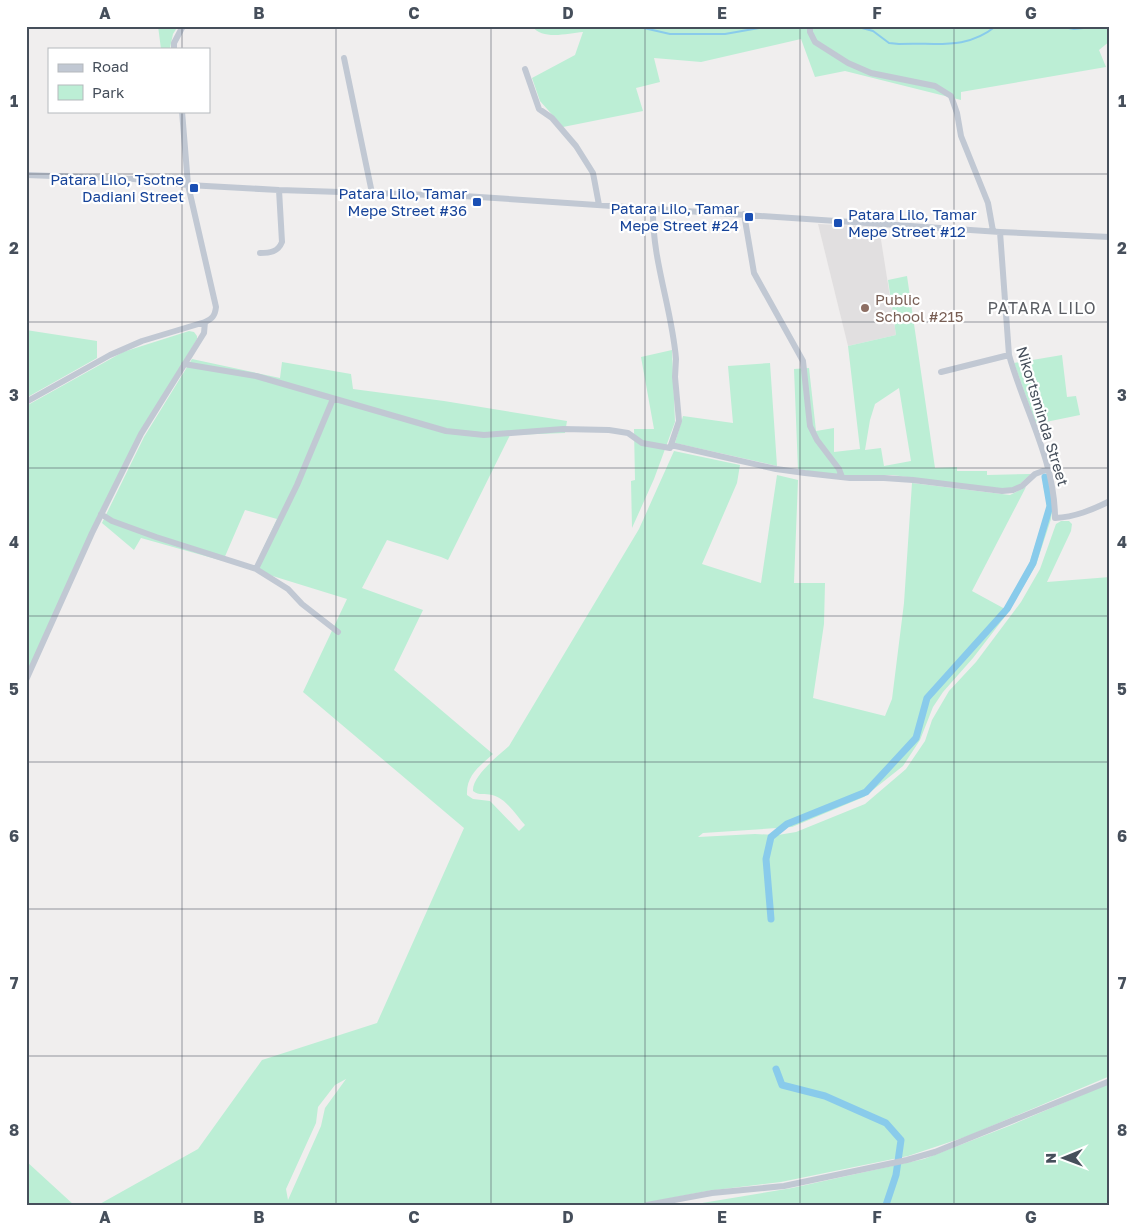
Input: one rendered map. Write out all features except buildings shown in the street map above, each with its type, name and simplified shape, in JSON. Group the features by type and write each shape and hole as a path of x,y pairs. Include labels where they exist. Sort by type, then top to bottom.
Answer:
{"street":[{"path":"174,48 174,43 183,26"},
{"name":"Nikortsminda Street","path":"810,26 810,32 815,42 848,63 871,72 935,86 951,96 957,112 960,136 988,203 997,232 1009,355 1048,469 1055,500 1055,518 1068,517 1089,511 1110,501"},
{"path":"344,58 372,194"},
{"path":"526,70 539,109 552,118 576,146 593,173 600,205"},
{"path":"26,402 110,355 142,341 205,322 215,315 216,307 188,185 182,112"},
{"path":"26,174 134,179 188,185 279,190 464,196 997,232 1110,237"},
{"path":"260,254 274,252 280,247 282,242 279,190"},
{"path":"654,209 653,221 676,359 675,377 679,421 670,447"},
{"path":"744,214 754,273 803,362 810,426 817,440 842,477"},
{"path":"26,680 101,514 141,434 204,333 205,322"},
{"path":"940,372 1009,355"},
{"path":"184,364 256,376 453,432 484,435 562,429 609,430 628,434 642,442 776,468 842,477 913,480 1002,491 1013,490 1022,486 1035,474 1048,469"},
{"path":"256,569 297,485 333,399"},
{"path":"101,514 156,537 256,569 288,590 302,604 338,632"},
{"path":"647,1205 712,1193 784,1186 907,1160 935,1152 1110,1081"}],"shaded area":[{"name":"Public School #215","path":"818,224 879,227 896,335 848,346"}],"green space":[{"path":"158,26 178,26 173,34 170,48 161,48"},
{"path":"532,26 1110,26 1110,41 1099,50 1106,67 961,92 961,100 845,71 815,77 801,39 701,62 654,58 660,82 636,88 643,111 563,127 540,101 532,78 575,55 583,32 549,35 537,31"},
{"path":"907,276 935,468 957,467 957,471 987,471 987,475 1031,474 1015,488 1001,489 892,475 849,476 798,470 794,369 809,368 816,431 834,428 834,452 860,449 848,346 896,335 888,280","holes":["899,388 911,461 884,466 881,448 865,450 875,404"]},
{"path":"26,330 97,341 97,358 26,398"},
{"path":"189,331 194,332 197,339 136,440 26,675 26,406 123,352"},
{"path":"672,350 675,422 654,479 632,528 631,481 635,480 634,429 654,429 641,357"},
{"path":"1062,355 1067,397 1076,396 1080,415 1036,424 1014,363"},
{"path":"192,359 280,378 282,362 351,374 353,389 444,401 567,421 565,433 510,435 448,560 387,540 362,588 423,610 394,670 493,754 471,776 467,795 473,799 490,801 519,831 525,825 510,807 497,797 489,794 475,793 473,791 474,785 486,767 509,746 639,529 674,451 740,465 737,483 702,564 761,583 777,475 798,480 794,583 825,583 824,624 813,698 885,716 892,699 904,603 912,483 1010,495 1026,487 972,591 1005,609 1027,571 1047,512 1043,476 1047,474 1053,504 1051,519 1036,565 1007,614 973,658 943,692 933,707 920,740 903,766 864,797 792,827 703,833 698,837 755,834 778,835 796,832 865,804 906,769 925,741 932,720 949,691 976,662 1021,602 1040,569 1056,524 1061,521 1069,521 1072,524 1071,531 1047,582 1110,577 1110,1076 968,1136 908,1156 781,1182 707,1191 635,1205 98,1205 198,1149 262,1060 377,1023 464,828 303,692 347,599 253,570 277,519 245,510 223,561 141,538 134,550 102,523 144,437","holes":["346,1079 325,1108 321,1126 288,1200 286,1189 316,1123 318,1107 335,1085"]},
{"path":"770,363 777,466 675,443 683,416 733,423 728,366"},
{"path":"1110,1083 1110,1205 690,1205 792,1188 924,1159 1009,1126"},
{"path":"26,1161 74,1205 26,1205"}],"waterway":[{"path":"635,26 670,34 725,34 759,28 797,26"},
{"path":"855,26 873,31 889,43 899,44 950,44 961,42 984,34 996,26"},
{"path":"1058,26 1074,29 1103,26"},
{"path":"771,919 766,859 771,837 787,824 866,792 916,738 927,698 1007,609 1033,563 1050,506 1045,477"},
{"path":"776,1069 782,1085 825,1096 886,1123 901,1140 896,1175 886,1205"}],"place":[{"name":"Patara Lilo, Tsotne Dadiani Street","path":"194,188"},
{"name":"Patara Lilo, Tamar Mepe Street #36","path":"477,202"},
{"name":"Patara Lilo, Tamar Mepe Street #24","path":"749,217"},
{"name":"Patara Lilo, Tamar Mepe Street #12","path":"838,223"},
{"name":"Public School #215","path":"865,308"}],"district":[{"name":"PATARA LILO","path":"1042,308"}]}
